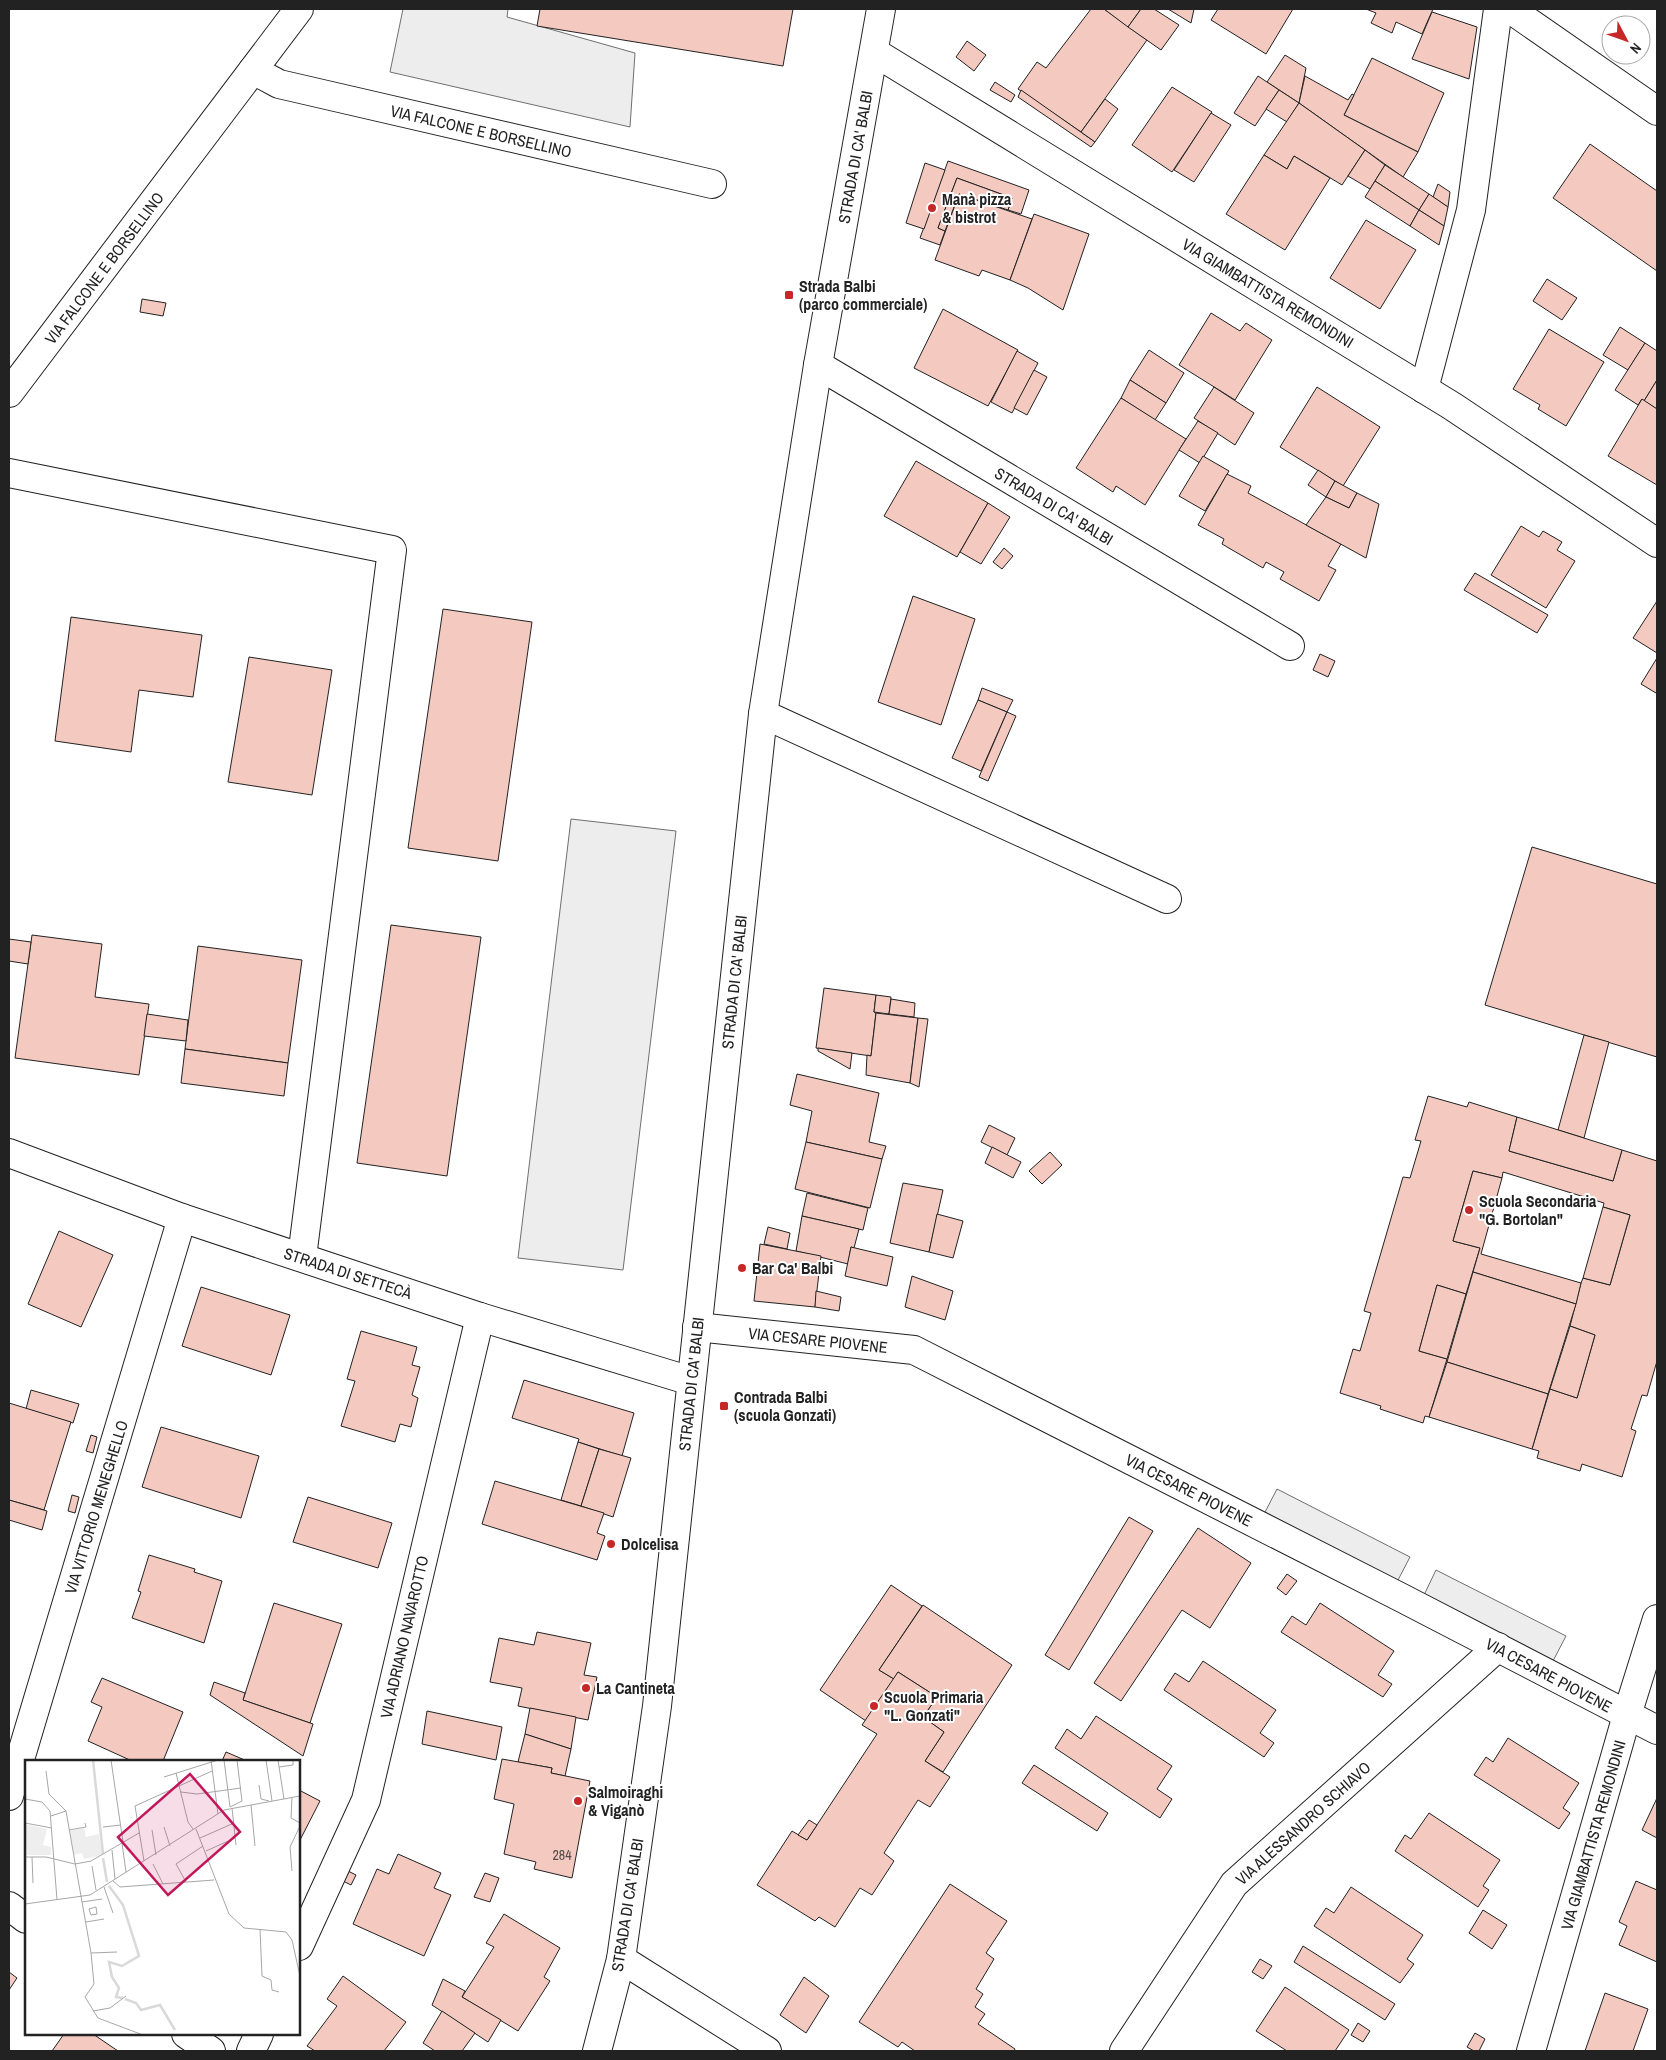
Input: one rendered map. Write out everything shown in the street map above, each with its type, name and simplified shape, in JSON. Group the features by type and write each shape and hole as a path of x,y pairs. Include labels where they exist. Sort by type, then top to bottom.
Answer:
{"street":[{"name":"VIA FALCONE E BORSELLINO","path":"9,393 300,9"},
{"name":"STRADA DI CA' BALBI","path":"597,2051 621,1959 657,1706 763,714 818,365 881,9"},
{"path":"1424,389 1471,210 1498,9"},
{"path":"1510,9 1657,110"},
{"name":"VIA GIAMBATTISTA REMONDINI","path":"874,52 1424,389 1657,543"},
{"name":"VIA FALCONE E BORSELLINO","path":"252,70 279,84 712,184"},
{"name":"STRADA DI CA' BALBI","path":"818,365 1290,646"},
{"path":"9,473 392,550 302,1257"},
{"path":"763,714 1167,899"},
{"name":"STRADA DI SETTECÀ","path":"9,1153 182,1218 480,1317 691,1381"},
{"name":"VIA VITTORIO MENEGHELLO","path":"9,1796 182,1218"},
{"name":"VIA ADRIANO NAVAROTTO","path":"300,1944 366,1800 480,1317"},
{"name":"VIA CESARE PIOVENE","path":"697,1327 914,1350 1657,1730"},
{"name":"VIA GIAMBATTISTA REMONDINI","path":"1531,2051 1627,1715 1657,1619"},
{"name":"VIA ALESSANDRO SCHIAVO","path":"1124,2051 1234,1884 1498,1647"},
{"path":"9,1906 25,1918"},
{"path":"621,1959 767,2051"},
{"path":"187,2035 211,2051"},
{"path":"251,2051 259,2035"}],"shaded area":[{"path":"403,9 508,9 507,17 635,53 630,127 390,72"},
{"path":"571,819 676,831 623,1270 518,1258"},
{"path":"1277,1489 1410,1557 1397,1582 1264,1514"},
{"path":"1436,1570 1566,1636 1553,1661 1424,1595"}],"building":[{"path":"540,9 793,9 783,66 537,26"},
{"path":"1091,9 1104,9 1147,40 1081,132 1018,89 1037,62 1046,68"},
{"path":"1104,9 1141,9 1128,27"},
{"path":"1141,9 1154,9 1179,25 1161,50 1128,27"},
{"path":"1168,9 1194,9 1191,23"},
{"path":"1218,9 1293,9 1266,54 1211,20"},
{"path":"1366,9 1433,9 1422,34 1396,22 1392,33 1371,23 1376,13"},
{"path":"1432,12 1477,27 1469,79 1412,59"},
{"path":"967,41 986,55 974,71 956,57"},
{"path":"1285,55 1306,68 1299,103 1267,82"},
{"path":"1372,58 1444,93 1418,152 1344,115"},
{"path":"1258,76 1279,90 1255,126 1234,113"},
{"path":"1305,76 1348,100 1352,94 1354,95 1344,115 1418,152 1403,177 1299,103"},
{"path":"995,82 1015,95 1011,102 990,90"},
{"path":"1172,87 1212,112 1172,172 1132,145"},
{"path":"1021,90 1095,142 1091,147 1018,97"},
{"path":"1279,90 1299,103 1287,122 1266,109"},
{"path":"1105,99 1118,109 1095,142 1081,132"},
{"path":"1299,103 1365,150 1342,185 1294,156 1287,169 1264,155"},
{"path":"1211,113 1231,125 1194,182 1174,170"},
{"path":"1590,144 1657,191 1657,271 1553,198"},
{"path":"1365,150 1385,165 1370,189 1348,176"},
{"path":"1264,155 1287,169 1294,156 1330,178 1285,250 1226,214"},
{"path":"948,161 1029,190 1021,214 1008,210 1012,198 957,178 938,228 945,231 940,245 920,238"},
{"path":"925,163 945,170 924,229 906,223"},
{"path":"1385,165 1429,194 1419,210 1375,181"},
{"path":"957,178 1012,198 1008,210 959,194 945,231 938,228"},
{"path":"1375,181 1419,210 1410,226 1365,197"},
{"path":"1438,184 1450,192 1448,207 1433,197"},
{"path":"959,194 1032,219 1010,280 982,270 979,276 935,260"},
{"path":"1429,194 1448,207 1444,226 1419,210"},
{"path":"1419,210 1444,226 1439,245 1410,226"},
{"path":"1034,214 1089,234 1063,310 1028,288 1010,280"},
{"path":"1366,220 1416,250 1380,309 1330,278"},
{"path":"1547,279 1577,298 1562,320 1533,301"},
{"path":"142,299 166,303 163,316 140,312"},
{"path":"943,309 1018,350 988,406 914,368"},
{"path":"1211,313 1240,331 1246,323 1272,340 1235,400 1179,365"},
{"path":"1620,327 1645,343 1628,370 1603,355"},
{"path":"1549,329 1604,362 1566,426 1538,409 1540,405 1513,389"},
{"path":"1645,343 1657,351 1657,380 1644,401 1642,399 1638,405 1615,390"},
{"path":"1149,350 1184,373 1166,403 1130,380"},
{"path":"1017,351 1038,363 1012,413 991,402"},
{"path":"1034,370 1047,377 1027,415 1014,408"},
{"path":"1130,380 1166,403 1155,420 1121,398"},
{"path":"1657,380 1657,409 1644,401"},
{"path":"1214,387 1254,413 1235,445 1194,418"},
{"path":"1317,387 1380,427 1343,486 1280,447"},
{"path":"1121,398 1186,439 1145,505 1116,486 1113,492 1076,468"},
{"path":"1642,399 1657,409 1657,485 1608,456"},
{"path":"1198,421 1218,433 1200,463 1179,450"},
{"path":"1203,456 1229,471 1205,511 1179,496"},
{"path":"916,461 988,503 957,557 884,516"},
{"path":"1318,470 1335,481 1326,497 1308,485"},
{"path":"1227,474 1251,486 1248,493 1341,544 1328,566 1336,570 1319,601 1280,579 1284,572 1266,562 1263,568 1222,544 1224,539 1198,525"},
{"path":"1335,481 1357,493 1349,508 1326,497"},
{"path":"1357,493 1379,504 1366,558 1306,525 1326,497 1349,508"},
{"path":"988,503 1010,517 981,564 960,552"},
{"path":"1521,526 1539,537 1543,531 1562,542 1557,550 1575,561 1546,608 1491,575"},
{"path":"1004,548 1013,556 1002,569 993,562"},
{"path":"1475,573 1548,615 1537,633 1464,590"},
{"path":"913,596 975,619 941,725 878,702"},
{"path":"1657,601 1657,653 1633,638"},
{"path":"443,609 532,622 498,861 408,848"},
{"path":"71,617 202,635 193,697 139,690 131,752 55,741"},
{"path":"1320,654 1335,661 1328,677 1313,670"},
{"path":"249,657 332,670 312,795 228,782"},
{"path":"1657,658 1657,691 1656,693 1641,684"},
{"path":"982,688 1013,700 1007,712 978,700"},
{"path":"978,700 1007,712 981,771 952,758"},
{"path":"1007,712 1016,716 988,781 979,777"},
{"path":"1532,847 1657,884 1657,1057 1485,1005"},
{"path":"391,925 481,937 447,1176 357,1163"},
{"path":"32,935 102,944 95,997 149,1004 139,1075 15,1058"},
{"path":"9,939 31,942 28,964 9,961"},
{"path":"198,946 302,960 288,1063 185,1049"},
{"path":"824,988 876,995 871,1056 816,1048"},
{"path":"876,995 891,997 889,1014 874,1012"},
{"path":"891,999 915,1003 914,1017 889,1014"},
{"path":"876,1013 918,1018 910,1083 866,1075 867,1055 871,1056"},
{"path":"147,1014 188,1020 186,1041 144,1036"},
{"path":"918,1018 928,1019 919,1087 910,1083"},
{"path":"1584,1035 1609,1042 1584,1138 1558,1130"},
{"path":"818,1048 852,1053 850,1069 818,1051"},
{"path":"185,1049 288,1063 284,1096 181,1083"},
{"path":"797,1074 879,1093 869,1142 886,1146 882,1159 806,1142 812,1111 790,1105"},
{"path":"1428,1096 1467,1107 1469,1102 1517,1117 1509,1151 1613,1181 1622,1150 1657,1161 1657,1361 1647,1396 1642,1395 1631,1429 1636,1431 1622,1477 1582,1464 1580,1471 1537,1458 1539,1451 1532,1449 1550,1389 1577,1398 1595,1335 1570,1326 1581,1283 1583,1278 1610,1285 1630,1215 1603,1207 1604,1203 1503,1172 1502,1178 1473,1171 1453,1241 1480,1248 1466,1294 1437,1285 1419,1351 1447,1359 1429,1417 1425,1416 1423,1423 1380,1409 1381,1406 1340,1393 1353,1349 1360,1351 1371,1313 1364,1311 1403,1177 1410,1178 1421,1141 1415,1140"},
{"path":"1517,1117 1622,1150 1613,1181 1509,1151"},
{"path":"989,1125 1015,1138 1007,1155 981,1142"},
{"path":"806,1142 882,1159 870,1208 795,1189"},
{"path":"992,1147 1021,1162 1013,1178 985,1163"},
{"path":"1050,1152 1062,1165 1042,1184 1029,1171"},
{"path":"1473,1171 1502,1178 1481,1254 1581,1283 1576,1304 1473,1272 1480,1248 1453,1241"},
{"path":"903,1183 943,1190 929,1252 890,1243"},
{"path":"807,1193 868,1208 863,1230 802,1216"},
{"path":"1603,1207 1630,1215 1610,1285 1583,1278"},
{"path":"937,1214 963,1221 953,1258 929,1252"},
{"path":"802,1216 859,1229 854,1248 851,1247 848,1264 796,1251"},
{"path":"768,1227 790,1233 787,1249 764,1244"},
{"path":"59,1231 113,1255 81,1327 28,1304"},
{"path":"760,1244 821,1256 815,1307 754,1301"},
{"path":"851,1247 893,1257 887,1286 845,1276"},
{"path":"1473,1272 1576,1304 1548,1394 1447,1362"},
{"path":"912,1276 953,1291 945,1320 905,1307"},
{"path":"1437,1285 1466,1294 1447,1359 1419,1351"},
{"path":"201,1287 290,1315 271,1375 182,1346"},
{"path":"816,1291 841,1297 839,1311 815,1307"},
{"path":"1570,1326 1595,1335 1577,1398 1550,1389"},
{"path":"361,1331 417,1347 412,1365 420,1367 412,1395 418,1398 411,1427 400,1424 395,1442 341,1426 355,1381 347,1379"},
{"path":"1447,1362 1548,1394 1532,1449 1429,1417"},
{"path":"524,1380 634,1413 622,1456 578,1442 579,1439 512,1418"},
{"path":"31,1390 79,1404 73,1423 26,1409"},
{"path":"9,1403 71,1422 44,1510 9,1500"},
{"path":"161,1427 259,1456 241,1518 142,1487"},
{"path":"91,1435 97,1437 93,1453 86,1451"},
{"path":"578,1442 599,1449 581,1506 561,1500"},
{"path":"599,1449 631,1458 613,1517 581,1506"},
{"path":"495,1481 604,1513 597,1533 605,1536 597,1560 482,1524"},
{"path":"72,1495 79,1497 75,1513 68,1511"},
{"path":"308,1497 392,1523 378,1568 293,1542"},
{"path":"9,1500 47,1511 42,1530 9,1520"},
{"path":"1129,1517 1153,1531 1069,1670 1045,1655"},
{"path":"1198,1528 1251,1563 1210,1628 1182,1610 1121,1701 1094,1683"},
{"path":"149,1555 195,1569 194,1572 222,1581 204,1643 132,1618 141,1592 138,1591"},
{"path":"1287,1574 1297,1581 1286,1595 1277,1588"},
{"path":"891,1585 922,1606 879,1670 894,1679 866,1721 820,1690"},
{"path":"274,1603 342,1624 310,1723 243,1700"},
{"path":"1320,1603 1394,1651 1378,1675 1392,1684 1383,1697 1281,1632 1292,1616 1306,1625"},
{"path":"923,1605 1012,1665 943,1772 925,1761 944,1732 923,1717 937,1697 898,1672 894,1679 879,1670"},
{"path":"537,1632 591,1643 584,1675 597,1677 588,1720 518,1706 522,1688 490,1682 499,1638 534,1645"},
{"path":"1203,1661 1276,1710 1260,1733 1274,1743 1264,1757 1164,1690 1175,1673 1189,1682"},
{"path":"898,1672 937,1697 923,1717 944,1732 925,1761 950,1777 930,1807 918,1800 884,1853 894,1861 872,1895 860,1888 835,1927 819,1917 815,1921 757,1885 792,1831 807,1840 877,1734 862,1725"},
{"path":"102,1678 183,1712 163,1760 130,1760 88,1741 102,1707 91,1702"},
{"path":"214,1682 245,1693 243,1700 313,1724 303,1756 210,1695"},
{"path":"530,1708 576,1717 571,1749 525,1734"},
{"path":"427,1711 502,1727 496,1760 422,1744"},
{"path":"1096,1716 1172,1766 1157,1789 1172,1799 1160,1818 1055,1748 1067,1729 1081,1739"},
{"path":"525,1734 571,1749 565,1776 551,1773 552,1768 518,1762"},
{"path":"1508,1738 1579,1783 1563,1808 1570,1813 1559,1829 1474,1775 1486,1757 1493,1762"},
{"path":"226,1752 245,1760 222,1760"},
{"path":"502,1759 552,1768 551,1773 590,1781 572,1878 534,1869 536,1862 504,1854 514,1804 494,1799"},
{"path":"1034,1765 1108,1813 1097,1831 1022,1783"},
{"path":"300,1791 320,1801 300,1840"},
{"path":"1657,1798 1657,1838 1642,1830"},
{"path":"1429,1813 1500,1860 1483,1886 1489,1890 1478,1907 1395,1851 1405,1835 1411,1839"},
{"path":"809,1820 817,1825 807,1840 798,1835"},
{"path":"398,1854 441,1873 434,1888 451,1895 424,1956 353,1924 377,1869 389,1874"},
{"path":"348,1871 356,1875 351,1885 343,1881"},
{"path":"485,1873 499,1878 490,1902 474,1897"},
{"path":"1636,1881 1657,1890 1657,1962 1619,1945 1627,1926 1619,1922"},
{"path":"950,1884 1007,1921 986,1953 994,1959 976,1989 983,1994 975,2007 985,2014 978,2024 1015,2049 1014,2051 915,2051 902,2042 898,2047 859,2022"},
{"path":"1351,1887 1423,1935 1407,1959 1414,1964 1400,1983 1314,1926 1326,1908 1334,1913"},
{"path":"1483,1910 1507,1925 1492,1949 1469,1933"},
{"path":"504,1914 560,1948 544,1977 550,1981 518,2031 462,1997 494,1947 486,1943"},
{"path":"1303,1946 1395,2004 1385,2020 1294,1962"},
{"path":"1260,1959 1272,1966 1263,1979 1252,1972"},
{"path":"9,1972 17,1978 9,1990"},
{"path":"343,1976 406,2022 384,2051 315,2051 307,2046 337,2006 327,1999"},
{"path":"804,1977 829,1996 806,2033 780,2015"},
{"path":"443,1979 465,1991 462,1997 501,2020 488,2042 432,2005"},
{"path":"1285,1987 1349,2030 1335,2051 1287,2051 1256,2031"},
{"path":"1605,1993 1648,2009 1633,2051 1585,2051"},
{"path":"442,2011 475,2033 462,2051 435,2051 423,2043"},
{"path":"1358,2023 1370,2031 1363,2042 1351,2035"},
{"path":"1475,2033 1485,2039 1479,2051 1474,2051 1467,2047"},
{"path":"63,2035 94,2035 118,2051 52,2051"}],"place":[{"name":"Manà pizza & bistrot","path":"932,208"},
{"name":"Strada Balbi (parco commerciale)","path":"789,295"},
{"name":"Scuola Secondaria \"G. Bortolan\"","path":"1469,1210"},
{"name":"Bar Ca' Balbi","path":"742,1268"},
{"name":"Contrada Balbi (scuola Gonzati)","path":"724,1406"},
{"name":"Dolcelisa","path":"611,1544"},
{"name":"La Cantineta","path":"586,1688"},
{"name":"Scuola Primaria \"L. Gonzati\"","path":"874,1706"},
{"name":"Salmoiraghi & Viganò","path":"578,1801"}]}
